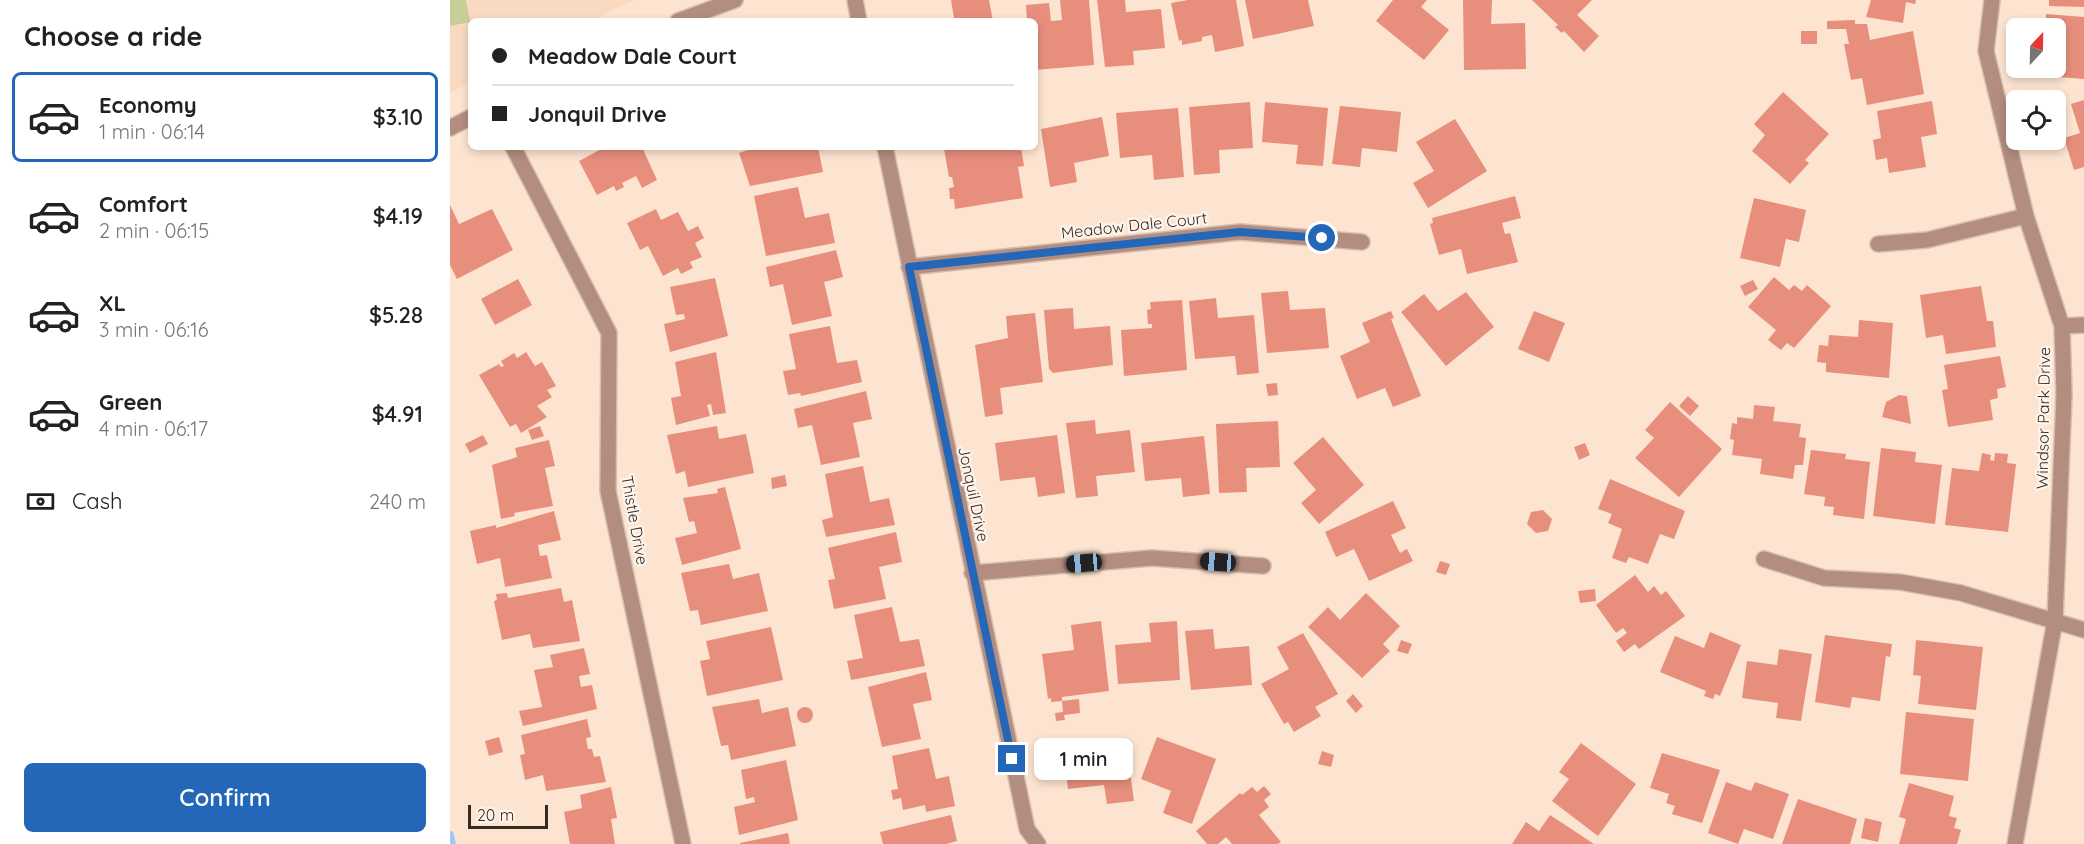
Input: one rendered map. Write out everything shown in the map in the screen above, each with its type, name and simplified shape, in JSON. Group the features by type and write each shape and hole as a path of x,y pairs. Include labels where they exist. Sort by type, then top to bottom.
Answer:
{"street":[{"path":"686,18 735,0"},
{"path":"855,0 858,18"},
{"name":"Windsor Park Drive","path":"1992,0 1986,51 2026,216 2062,326 2064,395 2055,620 2015,844"},
{"path":"450,128 468,119"},
{"name":"Thistle Drive","path":"515,150 609,333 608,491 683,844"},
{"name":"Jonquil Drive","path":"886,150 1027,829 1038,844"},
{"path":"1878,244 1926,240 2026,216"},
{"name":"Meadow Dale Court","path":"909,267 1240,232 1362,242"},
{"path":"2062,326 2084,325"},
{"path":"972,573 1152,558 1263,566"},
{"path":"1764,559 1824,578 1900,582 1961,593 2084,630"}],"shaded area":[{"path":"450,0 634,0 596,18 468,18 468,84 450,93"}],"green space":[{"path":"450,0 466,0 468,22 450,26"}],"building":[{"path":"951,0 989,0 992,18 954,18"},
{"path":"1060,0 1089,0 1094,65 1038,70 1038,18 1027,18 1026,5 1049,3 1051,21 1062,20"},
{"path":"1097,0 1125,0 1126,12 1161,9 1165,48 1133,51 1134,65 1105,67"},
{"path":"1188,0 1236,0 1244,46 1215,52 1212,35 1202,37 1202,41 1182,45 1182,40 1179,41 1171,3"},
{"path":"1245,0 1308,0 1314,26 1253,39"},
{"path":"1393,0 1427,0 1421,7 1449,30 1424,60 1376,21"},
{"path":"1463,0 1492,0 1491,24 1525,23 1526,69 1464,70"},
{"path":"1532,0 1592,0 1577,15 1599,36 1584,52 1564,31 1562,33 1555,27 1558,25"},
{"path":"1871,0 1916,0 1915,4 1906,2 1903,23 1866,17"},
{"path":"2049,0 2084,0 2084,7 2049,6"},
{"path":"2046,14 2084,17 2084,79 2066,78 2066,18 2046,18"},
{"path":"1855,20 1855,24 1867,24 1870,40 1913,31 1924,94 1867,105 1862,78 1851,80 1844,44 1849,44 1846,29 1827,29 1827,21"},
{"path":"1801,31 1817,31 1817,44 1801,44"},
{"path":"1783,92 1829,134 1805,160 1809,163 1790,184 1752,151 1765,135 1754,124"},
{"path":"2084,100 2084,167 2074,170 2066,137 2080,133 2071,104"},
{"path":"1932,101 1937,134 1921,137 1926,167 1889,173 1887,158 1876,160 1873,140 1881,138 1877,111"},
{"path":"1250,102 1253,148 1219,150 1220,173 1194,175 1189,107"},
{"path":"1265,102 1328,108 1323,166 1296,164 1298,145 1262,142"},
{"path":"1340,106 1401,112 1397,152 1362,148 1360,167 1332,164"},
{"path":"1178,108 1184,177 1154,180 1152,155 1120,158 1116,113"},
{"path":"1102,117 1109,156 1074,163 1077,182 1050,187 1041,129"},
{"path":"1455,119 1487,171 1428,208 1413,183 1434,171 1416,142"},
{"path":"599,150 643,150 657,180 642,188 636,176 622,183 624,187 616,191 614,186 597,195 579,161"},
{"path":"748,150 819,150 823,172 750,186 739,153"},
{"path":"944,150 1021,150 1024,166 1018,167 1023,198 955,209 954,199 950,199 949,188 954,187 952,177 949,177"},
{"path":"798,187 805,218 829,213 835,243 766,256 754,196"},
{"path":"1515,196 1521,218 1502,223 1505,234 1510,233 1518,262 1467,274 1461,249 1439,255 1430,224 1433,223 1432,218"},
{"path":"1754,198 1806,210 1799,242 1786,239 1780,267 1740,258"},
{"path":"450,205 459,224 492,209 513,250 457,279 450,265"},
{"path":"656,209 661,220 678,212 688,231 698,226 704,238 695,243 702,257 690,262 693,268 681,274 678,268 663,276 648,246 640,250 627,223"},
{"path":"836,250 843,277 824,282 832,316 792,325 783,284 770,287 766,267"},
{"path":"1774,277 1789,290 1794,285 1802,291 1807,285 1831,306 1794,348 1787,343 1781,350 1768,340 1776,330 1748,307"},
{"path":"715,278 728,336 670,352 664,324 685,319 684,314 676,315 670,287"},
{"path":"518,279 532,305 495,325 481,299"},
{"path":"1753,280 1758,289 1745,296 1740,286"},
{"path":"1981,286 1987,321 1993,321 1996,347 1946,354 1943,335 1926,338 1920,295"},
{"path":"1288,291 1290,310 1325,308 1329,348 1267,353 1261,293"},
{"path":"1466,292 1494,327 1446,366 1401,312 1424,294 1438,311"},
{"path":"1216,298 1218,318 1254,315 1259,373 1237,375 1235,356 1195,359 1189,301"},
{"path":"1182,300 1187,370 1124,376 1121,330 1152,328 1152,324 1148,324 1147,310 1151,309 1150,302"},
{"path":"1073,308 1074,329 1110,326 1113,365 1053,373 1049,369 1044,310"},
{"path":"1391,311 1394,318 1391,319 1421,396 1393,407 1385,388 1357,399 1340,356 1370,342 1362,323"},
{"path":"1534,311 1565,323 1549,362 1518,349"},
{"path":"1035,313 1043,382 1000,388 1003,414 985,417 975,345 1008,338 1006,316"},
{"path":"1859,320 1893,323 1889,378 1826,372 1826,363 1817,362 1819,345 1828,346 1829,335 1858,337"},
{"path":"830,326 837,363 857,360 862,382 801,396 800,393 788,395 783,371 796,369 789,334"},
{"path":"526,352 535,366 542,362 556,386 547,390 552,397 537,406 547,417 521,433 516,424 510,427 479,375 499,364 501,367 504,366 501,361 514,353 517,358"},
{"path":"716,352 726,413 713,415 711,404 707,405 710,416 676,425 671,398 681,396 675,362"},
{"path":"2000,356 2006,387 1997,389 1998,398 1990,400 1993,420 1948,427 1942,390 1948,389 1944,365"},
{"path":"1277,383 1278,395 1268,396 1266,384"},
{"path":"866,391 872,419 853,423 860,457 821,465 812,425 798,428 794,409"},
{"path":"1899,395 1907,396 1911,424 1882,417 1886,402"},
{"path":"1688,396 1699,406 1690,416 1679,406"},
{"path":"1670,402 1722,449 1679,497 1635,458 1654,438 1645,430"},
{"path":"1754,405 1775,407 1773,421 1801,424 1799,437 1806,438 1803,465 1795,465 1793,479 1760,474 1762,459 1732,455 1734,440 1730,439 1732,423 1737,424 1737,417 1753,419"},
{"path":"1095,420 1096,434 1130,430 1135,472 1096,476 1098,496 1076,498 1066,423"},
{"path":"1278,421 1280,467 1246,468 1247,492 1219,493 1216,424"},
{"path":"540,426 544,436 532,440 528,430"},
{"path":"717,426 719,439 746,434 754,473 688,487 685,471 676,474 667,435"},
{"path":"483,435 488,444 470,453 465,444"},
{"path":"1057,435 1065,493 1038,497 1035,477 1000,481 995,443"},
{"path":"1204,436 1210,494 1183,497 1181,478 1145,481 1141,443"},
{"path":"1323,437 1364,485 1319,524 1301,503 1316,490 1293,463"},
{"path":"549,440 555,466 545,468 553,506 514,513 515,516 501,519 492,465 517,457 515,448"},
{"path":"1585,443 1590,455 1579,460 1574,447"},
{"path":"1881,448 1916,452 1915,462 1942,465 1935,524 1873,516"},
{"path":"1811,450 1846,454 1845,459 1870,462 1864,519 1833,515 1834,507 1824,506 1825,497 1804,494"},
{"path":"1982,453 1991,455 1990,460 1994,461 1995,453 2008,454 2007,463 2016,464 2008,532 1945,525 1952,468 1979,471"},
{"path":"863,466 870,502 889,498 895,525 826,537 822,520 833,517 825,474"},
{"path":"785,475 787,486 772,489 771,478"},
{"path":"1610,479 1685,511 1674,539 1660,534 1648,564 1629,557 1626,563 1612,558 1622,529 1608,523 1612,514 1598,509"},
{"path":"725,487 741,549 682,565 675,538 697,533 694,521 689,522 683,498 718,493 717,489"},
{"path":"1393,501 1406,528 1391,535 1400,553 1407,549 1413,561 1369,581 1354,549 1336,557 1325,532"},
{"path":"1543,510 1552,519 1548,531 1536,533 1527,524 1531,512"},
{"path":"554,511 561,540 538,545 540,556 547,555 552,578 505,587 500,558 477,564 470,531 496,525 496,528"},
{"path":"896,532 902,562 879,567 886,599 834,609 828,580 835,579 828,548"},
{"path":"1440,561 1450,564 1446,575 1436,572"},
{"path":"729,564 733,579 759,573 768,611 701,625 698,610 690,611 681,573"},
{"path":"1635,575 1648,592 1654,586 1661,595 1666,591 1685,616 1639,649 1635,644 1624,652 1616,641 1627,633 1623,628 1616,633 1596,605"},
{"path":"561,588 564,602 572,600 580,641 533,648 530,634 502,640 494,601 497,600 496,594 507,593 508,598"},
{"path":"1595,589 1596,601 1580,603 1578,591"},
{"path":"1366,593 1400,626 1383,644 1390,651 1362,678 1308,627 1328,607 1340,620"},
{"path":"892,607 900,642 919,639 925,666 851,680 847,661 863,658 854,615"},
{"path":"1101,621 1109,691 1062,697 1062,701 1051,702 1051,698 1048,699 1042,654 1074,650 1071,625"},
{"path":"1177,621 1180,680 1118,684 1115,645 1151,642 1149,623"},
{"path":"771,627 783,680 707,696 700,661 710,659 706,641"},
{"path":"1213,629 1215,649 1249,646 1252,685 1191,690 1185,631"},
{"path":"1710,632 1741,645 1720,696 1715,694 1713,699 1704,696 1706,691 1660,672 1675,636 1704,648"},
{"path":"1303,633 1338,694 1315,707 1321,716 1294,732 1288,722 1284,724 1261,684 1289,669 1277,647"},
{"path":"1825,635 1892,644 1890,657 1886,656 1880,701 1852,697 1850,708 1815,702"},
{"path":"1401,640 1412,644 1408,654 1397,651"},
{"path":"1916,640 1983,647 1976,710 1918,704 1921,676 1913,675"},
{"path":"584,648 590,674 579,676 581,687 592,685 597,709 523,726 519,711 542,707 534,670 553,667 550,655"},
{"path":"1779,649 1812,654 1801,721 1776,718 1778,703 1742,698 1747,661 1777,665"},
{"path":"926,672 932,700 913,704 921,739 882,747 868,687"},
{"path":"1353,694 1363,706 1356,713 1346,701"},
{"path":"759,699 762,713 788,707 796,746 731,760 728,745 721,746 712,707"},
{"path":"1079,699 1080,713 1064,715 1065,720 1056,721 1055,713 1063,712 1062,701"},
{"path":"805,707 811,709 813,715 811,721 805,723 799,721 797,715 799,709"},
{"path":"1906,712 1974,719 1968,781 1900,774"},
{"path":"587,719 591,737 586,738 588,749 592,749 594,757 600,756 606,782 546,791 543,775 525,780 520,755 525,754 521,735"},
{"path":"499,737 503,752 489,756 485,741"},
{"path":"1157,737 1216,759 1192,824 1163,813 1171,791 1141,779"},
{"path":"1126,743 1134,801 1107,804 1104,785 1068,789 1063,750"},
{"path":"1581,743 1636,784 1598,836 1552,801 1569,779 1559,772"},
{"path":"929,748 936,779 949,776 955,806 926,812 925,805 903,810 901,798 893,800 891,790 898,789 892,756"},
{"path":"1322,751 1334,755 1331,767 1318,764"},
{"path":"1662,753 1720,770 1702,823 1672,814 1675,806 1666,803 1669,794 1650,788"},
{"path":"786,760 798,820 739,835 734,807 755,802 754,797 746,799 741,770"},
{"path":"1726,782 1751,791 1755,782 1789,794 1773,839 1744,829 1738,844 1708,833"},
{"path":"1909,783 1954,796 1949,816 1957,818 1954,828 1961,830 1957,844 1899,844 1906,819 1899,817"},
{"path":"1264,786 1271,794 1264,800 1269,807 1259,815 1281,842 1278,844 1232,844 1226,837 1218,844 1207,844 1196,831 1240,793 1242,795 1252,787 1257,792"},
{"path":"611,787 617,818 611,819 615,844 570,844 564,812 582,808 580,795"},
{"path":"1798,799 1857,819 1850,844 1782,844"},
{"path":"951,815 957,841 946,844 883,844 880,832"},
{"path":"1550,815 1594,844 1512,844 1526,822 1539,831"},
{"path":"1865,818 1882,822 1878,842 1861,838"},
{"path":"788,833 790,844 740,844 740,843"}],"waterway":[{"path":"450,835 452,844"}],"route":[{"path":"1012,759 909,267 1240,232 1322,238"}]}
